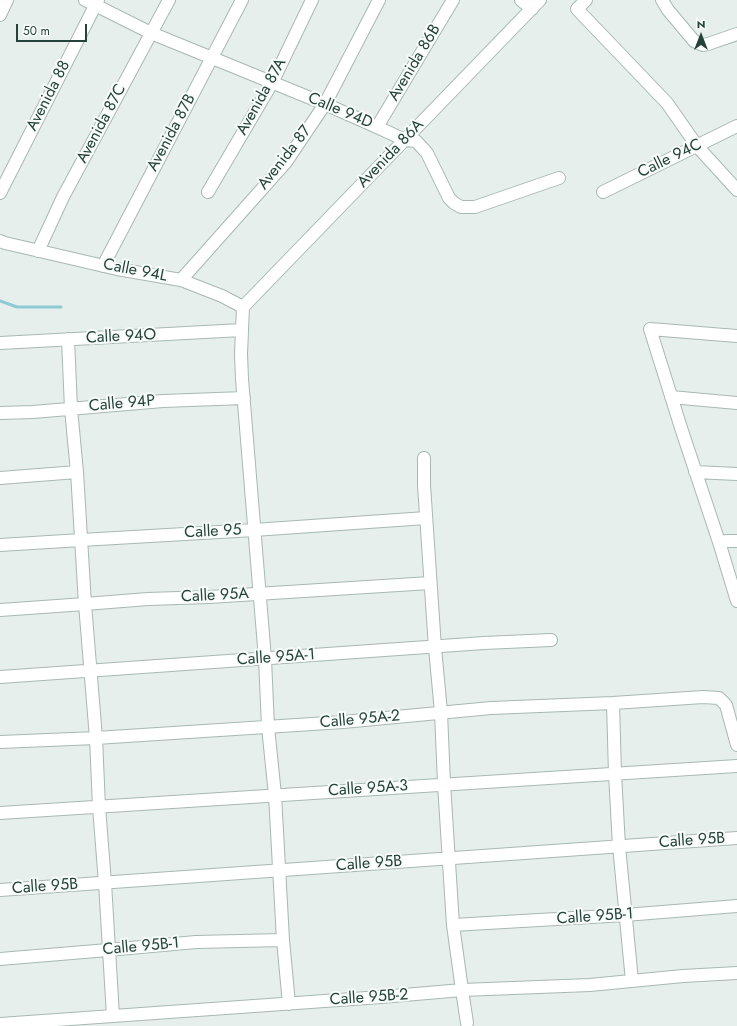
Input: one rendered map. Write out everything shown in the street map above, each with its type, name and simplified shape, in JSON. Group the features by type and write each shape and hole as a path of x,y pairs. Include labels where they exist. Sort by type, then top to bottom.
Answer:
{"street":[{"path":"0,14 7,0"},
{"name":"Avenida 87C","path":"38,251 63,197 169,0"},
{"name":"Avenida 87B","path":"103,266 242,0"},
{"name":"Avenida 87A","path":"208,192 272,83 312,0"},
{"name":"Avenida 87","path":"181,280 286,162 325,104 379,0"},
{"name":"Avenida 86B","path":"376,126 453,0"},
{"path":"521,0 536,4"},
{"path":"586,0 576,9 667,103 697,146 737,190"},
{"path":"662,0 672,15 694,41 698,43 708,44 737,34"},
{"name":"Calle 94D","path":"93,2 151,33 325,104 405,140 416,141 427,153 449,198 461,207 475,207 559,178"},
{"name":"Avenida 88","path":"0,193 93,2"},
{"name":"Avenida 86A","path":"243,307 536,4"},
{"name":"Calle 94C","path":"603,192 736,127"},
{"name":"Calle 94L","path":"0,241 103,266 181,280 222,296 243,307"},
{"path":"243,307 241,354 265,659 268,727 275,795 278,870 289,1004"},
{"name":"Calle 94O","path":"0,343 242,330"},
{"path":"737,336 650,330 737,601"},
{"path":"68,339 71,409 77,472 85,604 96,738 112,1016"},
{"path":"671,397 737,403"},
{"name":"Calle 94P","path":"0,413 71,409 163,401 244,398"},
{"path":"424,458 424,485 430,583 440,712 453,925 467,1024"},
{"path":"0,478 77,472"},
{"path":"695,472 737,474"},
{"name":"Calle 95","path":"0,546 426,518"},
{"path":"719,542 737,540"},
{"name":"Calle 95A","path":"0,610 148,599 430,583"},
{"name":"Calle 95A-1","path":"0,677 552,640"},
{"name":"Calle 95A-2","path":"0,742 96,738 343,722 491,708 613,703 703,697 720,698 726,705 737,745"},
{"path":"613,703 619,846 632,981"},
{"name":"Calle 95A-3","path":"0,813 737,766"},
{"name":"Calle 95B","path":"0,890 737,838"},
{"name":"Calle 95B-1","path":"453,925 625,915 737,906"},
{"name":"Calle 95B-1","path":"0,959 196,942 283,940"},
{"name":"Calle 95B-2","path":"0,1024 289,1004 462,990 590,985 683,976 737,973"}],"waterway":[{"path":"0,301 17,307 61,307"}]}
